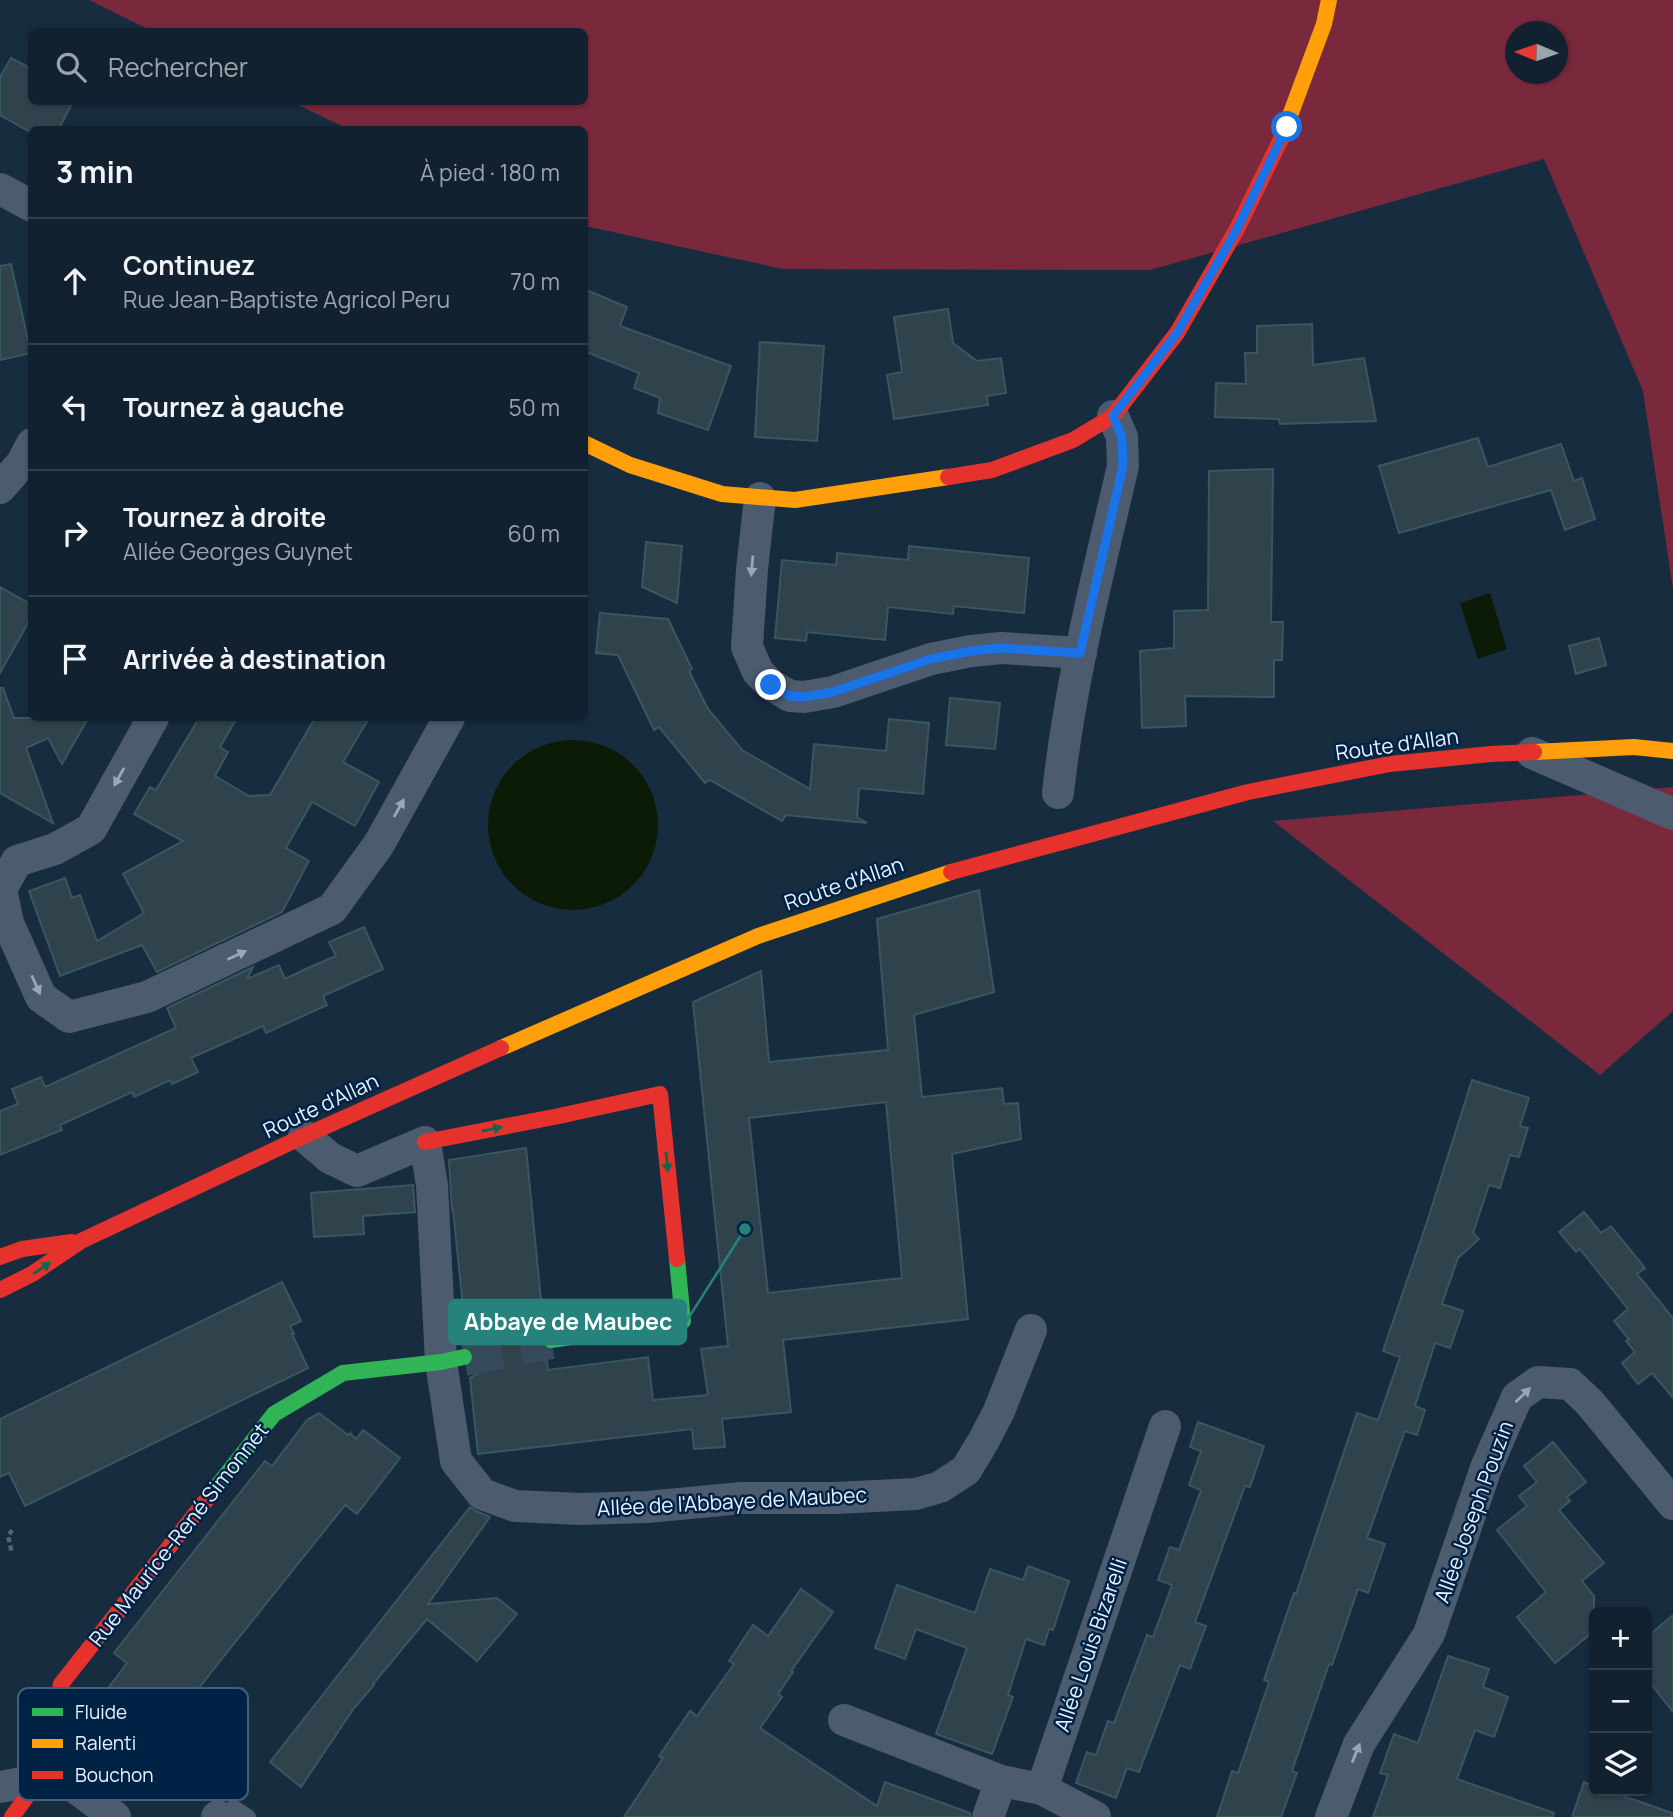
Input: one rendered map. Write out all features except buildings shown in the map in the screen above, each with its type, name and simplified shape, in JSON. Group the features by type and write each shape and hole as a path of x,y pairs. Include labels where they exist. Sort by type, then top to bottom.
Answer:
{"street":[{"path":"588,445 630,465 722,494 795,500 992,470 1073,440 1113,416 1177,333 1237,229 1287,127 1324,24 1329,0"},
{"path":"0,189 28,204"},
{"path":"1058,793 1080,653 1123,466 1122,437 1113,416"},
{"path":"0,488 22,463 28,452"},
{"path":"760,498 747,647 758,672 771,685 790,696 804,697 833,692 931,659 971,651 1000,648 1080,653"},
{"path":"151,721 91,828 55,849 8,856 1,889 8,923 41,997 69,1017 147,997 332,909 379,844 447,721"},
{"name":"Route d'Allan","path":"0,1290 32,1274 81,1241 304,1136 758,936 931,877 1248,792 1391,764 1491,754 1634,747 1673,751"},
{"path":"1531,752 1673,814"},
{"path":"304,1136 330,1158 357,1171 425,1142 660,1094 683,1321 551,1340"},
{"name":"Allée de l'Abbaye de Maubec","path":"425,1142 452,1359 456,1461 482,1494 516,1506 581,1509 647,1507 742,1498 835,1498 915,1494 940,1487 966,1470 984,1440 999,1411 1031,1330"},
{"name":"Route d'Allan","path":"0,1257 22,1249 81,1241"},
{"name":"Rue Maurice-René Simonnet","path":"60,1688 274,1414 343,1373 452,1359"},
{"name":"Allée Joseph Pouzin","path":"1331,1817 1359,1744 1429,1634 1486,1468 1517,1397 1538,1382 1570,1384 1590,1403 1673,1504"},
{"name":"Allée Louis Bizarelli","path":"1042,1789 1165,1426"},
{"path":"844,1720 1001,1781 1042,1789 1095,1817"},
{"path":"0,1787 18,1781"},
{"path":"988,1817 1001,1781"},
{"name":"Rue Maurice-René Simonnet","path":"12,1817 24,1800"},
{"path":"87,1800 115,1817"}],"path":[{"path":"12,1530 8,1536 12,1553"}],"shaded area":[{"path":"89,0 1673,0 1673,589 1643,391 1544,159 1150,270 783,269 588,227 588,126 342,126 298,105 588,105 588,28 146,28"},
{"path":"1490,593 1507,649 1478,659 1460,603"},
{"path":"573,740 606,746 633,765 652,792 658,825 652,858 633,885 606,904 573,910 540,904 513,885 494,858 488,825 494,792 513,765 540,746"},
{"path":"1673,787 1673,1011 1600,1075 1273,821"}],"tunnel":[{"path":"464,1357 551,1340"}],"traffic: fast":[{"path":"551,1340 683,1321 677,1259"},
{"path":"211,1494 274,1414 343,1373 464,1357"}],"traffic: slow":[{"path":"1282,137 1324,24 1329,0"},
{"path":"588,445 630,465 722,494 795,500 948,477"},
{"path":"1534,752 1634,747 1673,751"},
{"path":"501,1048 758,936 951,872"}],"traffic: jam":[{"path":"948,477 992,470 1073,440 1113,416 1177,333 1237,229 1282,137"},
{"path":"951,872 1248,792 1390,764 1534,752"},
{"path":"0,1290 32,1274 81,1241 304,1136 501,1048"},
{"path":"425,1142 660,1094 677,1259"},
{"path":"0,1257 22,1249 72,1242"},
{"path":"60,1688 211,1494"},
{"path":"12,1817 24,1800"}],"place":[{"name":"Abbaye de Maubec","path":"745,1229"}],"route":[{"path":"771,685 790,696 804,697 833,692 931,659 971,651 1000,648 1080,653 1123,466 1122,437 1113,416 1177,333 1237,229 1287,127"}]}
